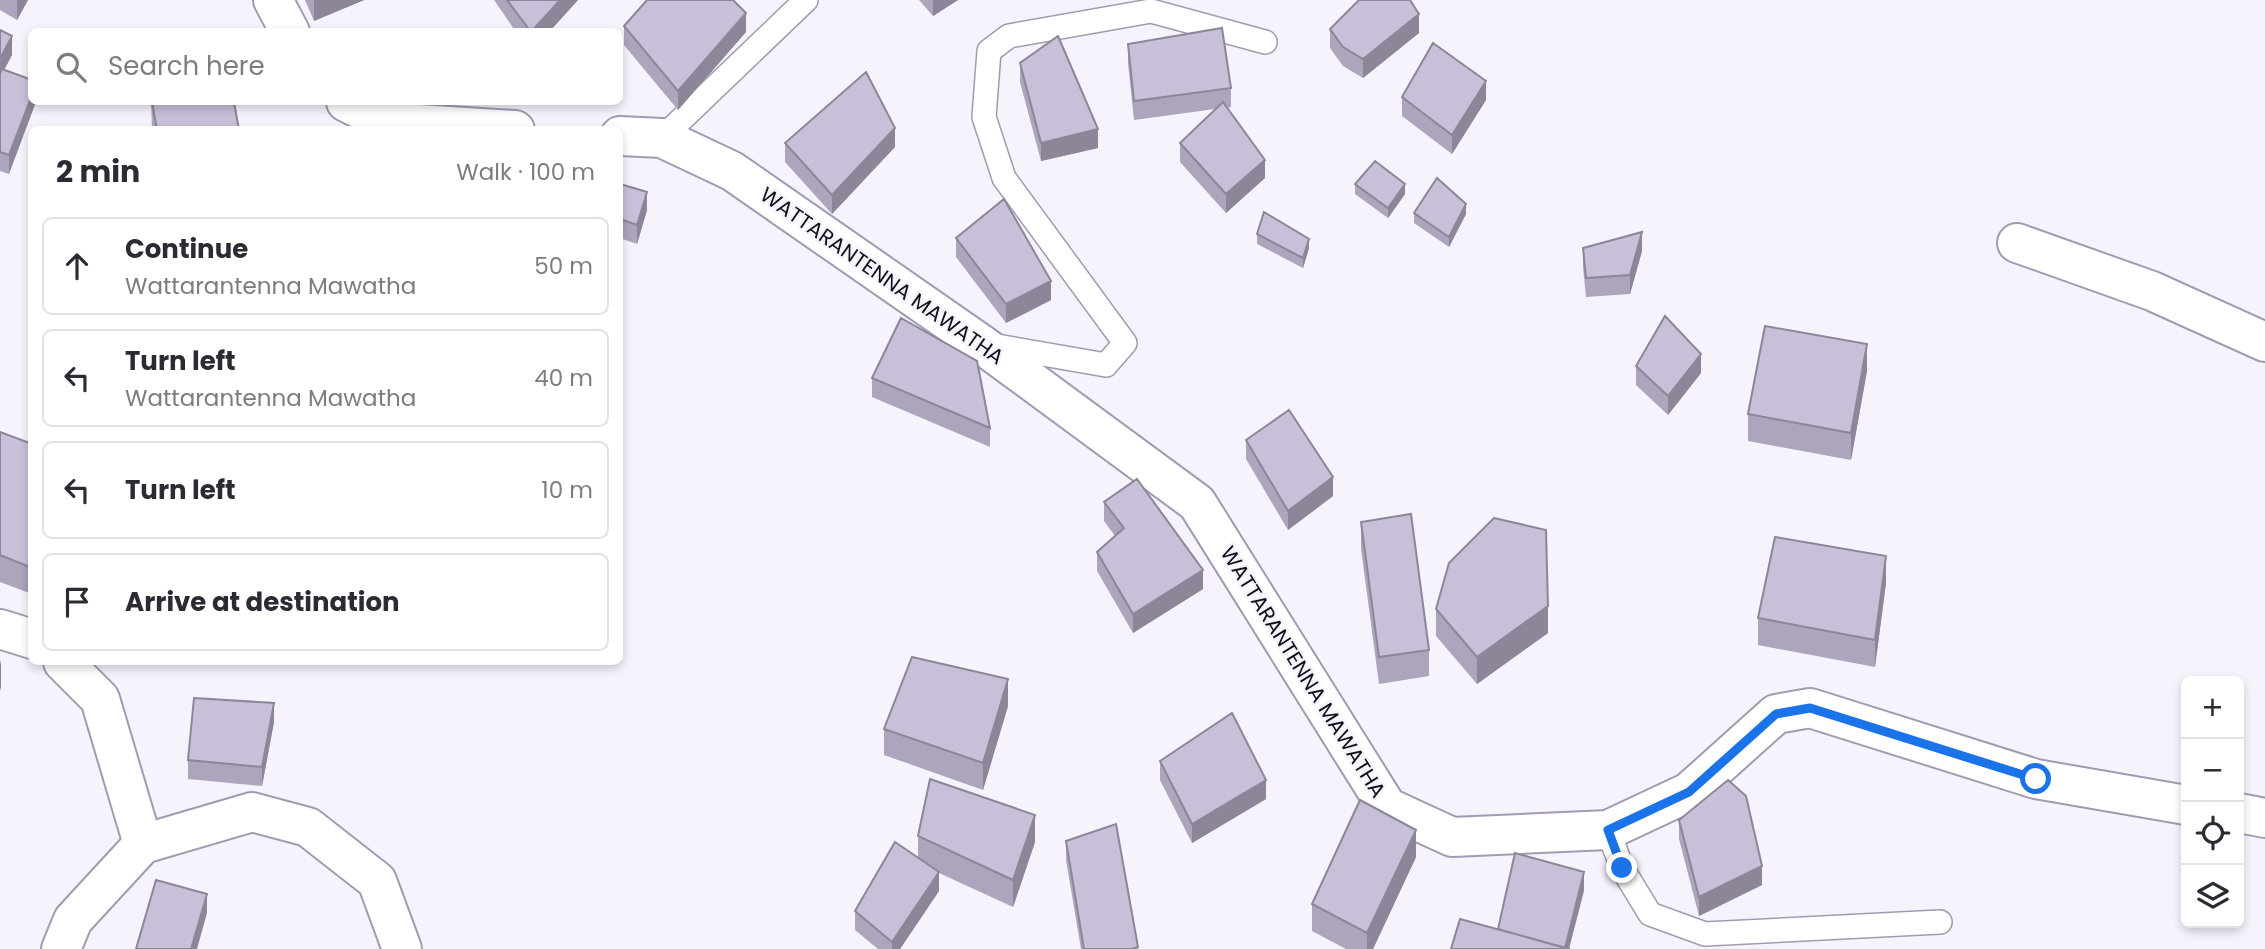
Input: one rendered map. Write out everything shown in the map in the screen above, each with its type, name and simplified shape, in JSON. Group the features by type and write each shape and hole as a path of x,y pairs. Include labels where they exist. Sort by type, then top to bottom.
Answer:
{"street":[{"path":"273,0 288,28"},
{"path":"351,105 389,126"},
{"name":"WATTARANTENNA MAWATHA","path":"623,136 662,138 732,171 981,344 1198,503 1387,807 1452,837 1608,830 1689,792 1776,714 1810,708 2036,779 2181,804"},
{"path":"2017,243 2152,291 2265,342"},
{"path":"0,629 28,638"},
{"path":"66,665 100,699 143,844"},
{"path":"61,949 73,920 143,844 252,813 308,827 377,881 402,949"},
{"path":"2244,814 2265,818"}],"lane":[{"path":"662,138 806,0"},
{"path":"981,344 1106,366 1125,343 1004,178 984,117 989,51 1009,36 1151,11 1265,42"},
{"path":"1608,830 1622,868 1650,914 1705,934 1940,922"}],"building":[{"path":"507,0 560,0 535,28 528,28"},
{"path":"647,0 733,0 746,13 678,91 624,26"},
{"path":"1359,0 1410,0 1419,14 1363,59 1343,47 1330,29"},
{"path":"1222,28 1231,88 1134,101 1128,44"},
{"path":"0,30 12,36 0,59"},
{"path":"1058,36 1098,129 1041,143 1020,63"},
{"path":"1433,43 1486,81 1452,135 1402,97"},
{"path":"2,69 28,79 28,105 9,155 0,152"},
{"path":"866,72 895,128 832,195 785,143"},
{"path":"1223,102 1265,160 1226,194 1180,143"},
{"path":"153,105 235,105 238,126 156,126"},
{"path":"1375,161 1405,184 1388,208 1355,184"},
{"path":"1437,178 1466,204 1449,237 1414,213"},
{"path":"623,185 647,192 637,225 623,220"},
{"path":"1004,199 1051,281 1006,304 956,238"},
{"path":"1264,212 1309,239 1303,258 1257,234"},
{"path":"1642,232 1630,275 1586,278 1583,248"},
{"path":"1665,316 1701,354 1668,396 1636,366"},
{"path":"901,318 977,361 990,428 872,378"},
{"path":"1765,326 1867,344 1851,433 1748,414"},
{"path":"1289,410 1333,477 1288,511 1246,440"},
{"path":"0,432 28,442 28,566 0,555"},
{"path":"1137,479 1203,570 1133,614 1097,552 1124,528 1104,502"},
{"path":"1411,514 1429,650 1379,657 1361,522"},
{"path":"1494,518 1546,530 1548,606 1477,657 1436,609 1449,563"},
{"path":"1775,537 1886,556 1875,640 1758,618"},
{"path":"912,657 1008,679 983,763 884,729"},
{"path":"194,698 274,703 262,767 188,760"},
{"path":"1232,713 1266,780 1192,824 1160,761"},
{"path":"930,779 1035,815 1013,880 918,836"},
{"path":"1728,780 1746,796 1762,866 1699,897 1679,820"},
{"path":"1360,800 1416,830 1367,933 1312,904"},
{"path":"1116,824 1138,947 1084,949 1066,841"},
{"path":"895,842 939,872 892,942 855,911"},
{"path":"1515,853 1584,872 1565,948 1498,929"},
{"path":"156,880 207,894 191,949 136,949"},
{"path":"1460,919 1570,949 1451,949"}],"route":[{"path":"1622,868 1608,830 1689,792 1776,714 1810,708 2036,779"}]}
